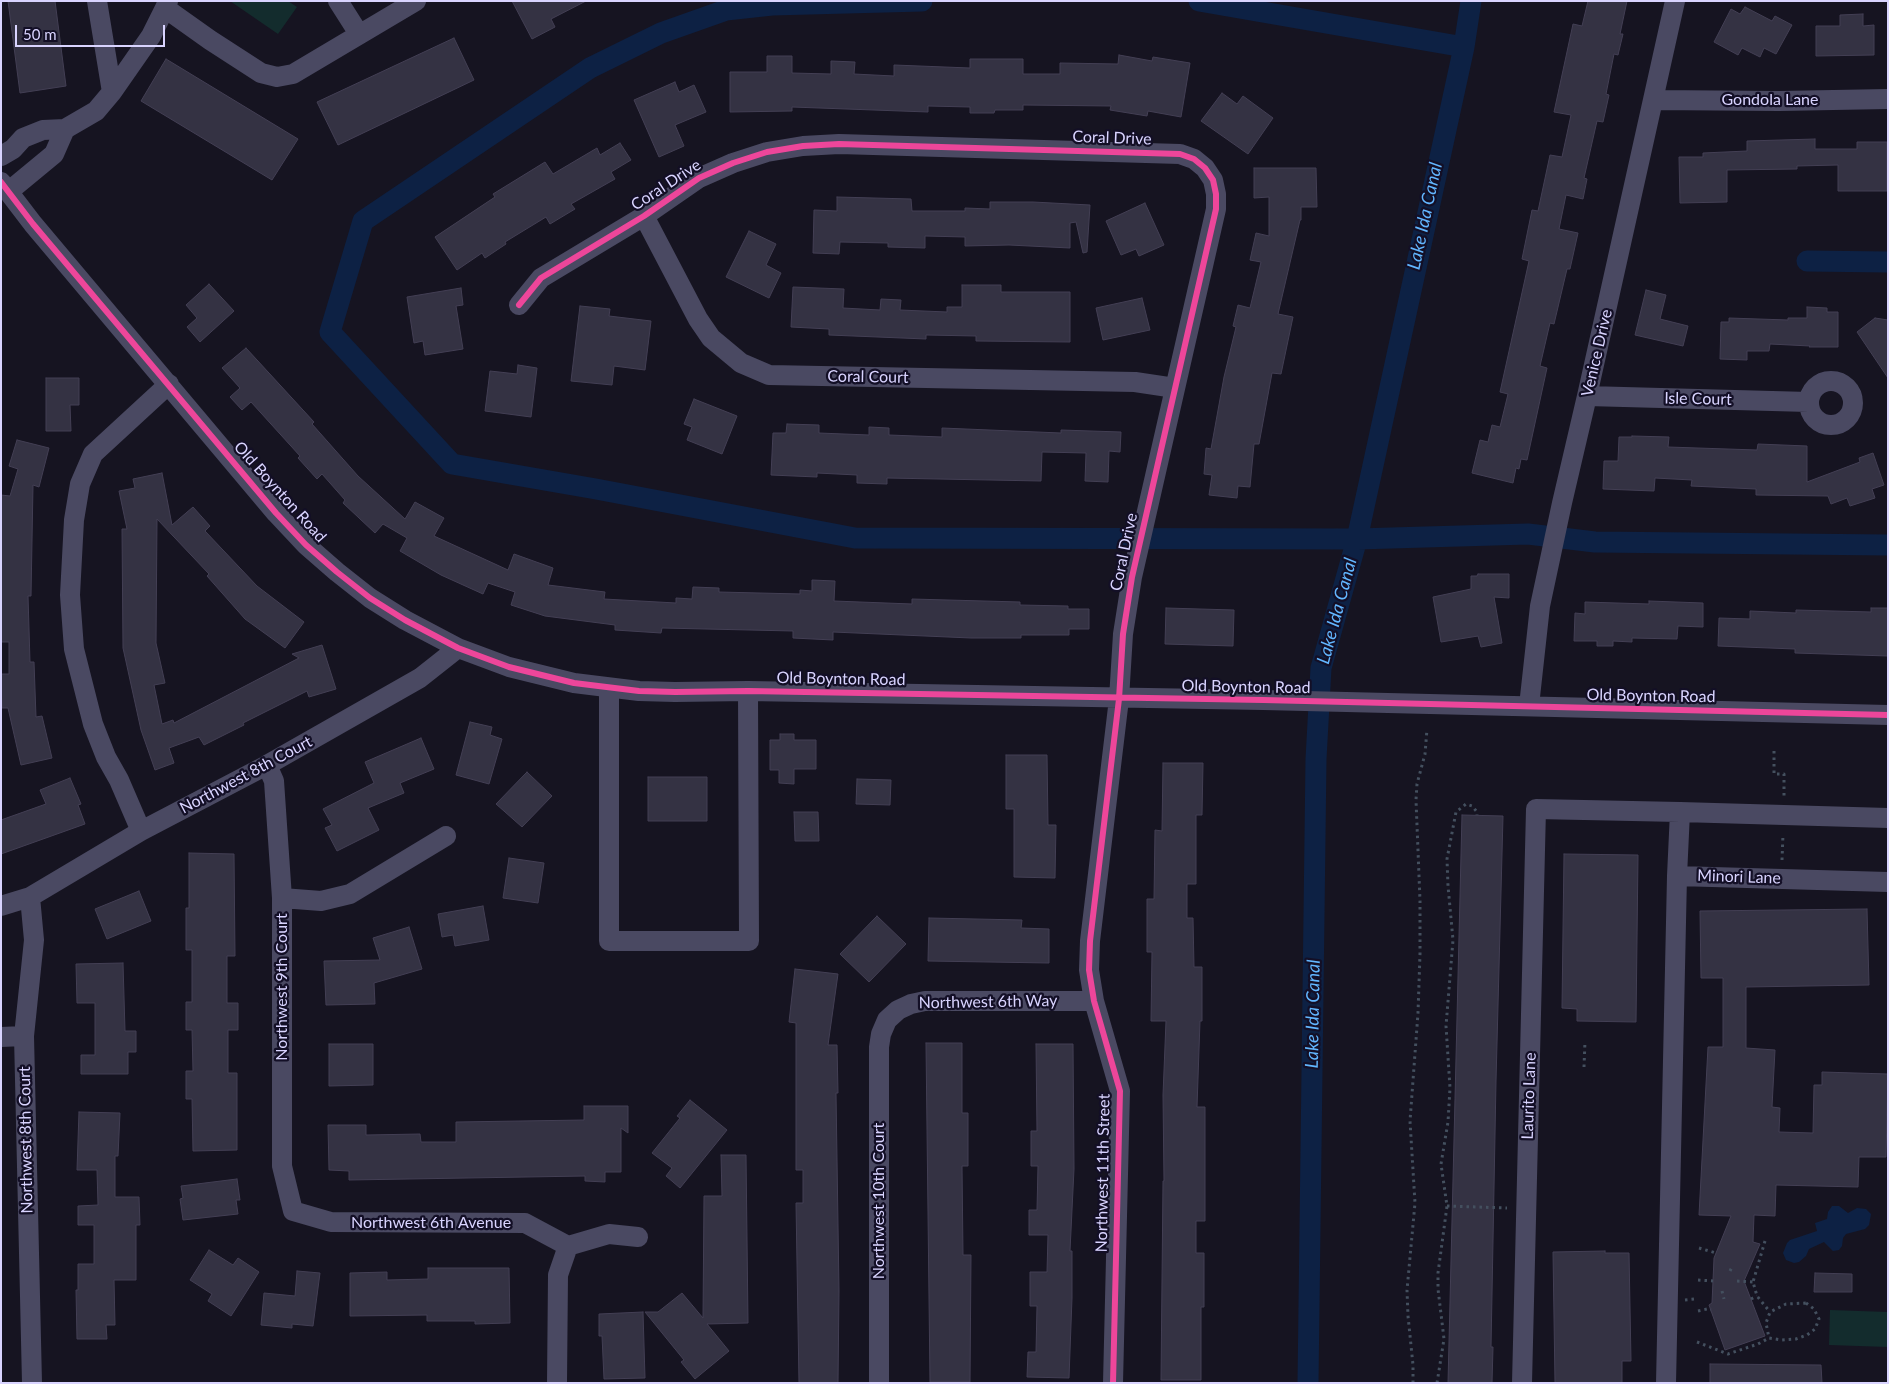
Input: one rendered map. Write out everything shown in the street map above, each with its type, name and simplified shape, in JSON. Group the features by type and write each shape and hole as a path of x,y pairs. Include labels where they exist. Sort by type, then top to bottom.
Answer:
{"street":[{"path":"97,1 112,92"},
{"path":"338,1 359,34"},
{"path":"1,156 14,149 23,138 43,130 65,129 96,111 112,92 151,36 166,4 210,40 261,73 277,77 294,74 416,1"},
{"name":"Venice Drive","path":"1529,706 1540,606 1675,1"},
{"name":"Gondola Lane","path":"1653,100 1789,101 1888,99"},
{"path":"5,187 54,154 65,129"},
{"name":"Coral Drive","path":"518,305 540,278 644,216 699,178 732,163 767,152 803,146 840,144 1180,154 1194,159 1205,168 1213,180 1216,194 1216,209 1132,577 1123,634 1119,699"},
{"name":"Old Boynton Road","path":"5,187 276,513 306,545 370,598 405,620 458,648 509,667 543,676 609,688 676,692 748,691 1119,699 1263,700 1888,715"},
{"name":"Coral Court","path":"644,216 698,319 711,338 741,363 769,375 1135,382 1175,388"},
{"path":"141,831 119,780 106,757 93,724 74,649 70,595 74,520 80,484 93,454 170,384"},
{"name":"Isle Court","path":"1587,396 1809,402"},
{"name":"Northwest 8th Court","path":"1,906 30,897 141,831 267,766 420,678 458,648"},
{"path":"609,688 609,942 749,941 748,691"},
{"name":"Northwest 11th Street","path":"1112,1383 1120,1091 1094,1001 1090,970 1090,941 1119,699"},
{"name":"Northwest 9th Court","path":"267,766 274,780 282,898 282,1166 292,1209"},
{"name":"Laurito Lane","path":"1522,1383 1536,808 1680,812"},
{"path":"1680,812 1888,818"},
{"name":"Minori Lane","path":"1680,812 1678,876 1888,882"},
{"path":"282,898 321,901 350,894 446,836"},
{"path":"1666,1383 1678,876"},
{"name":"Northwest 8th Court","path":"30,897 34,940 24,1036 32,1383"},
{"name":"Northwest 6th Way","path":"887,1020 898,1010 910,1004 925,1002 1094,1001"},
{"name":"Northwest 10th Court","path":"879,1383 879,1048 881,1034 887,1020"},
{"path":"1,1037 24,1036"},
{"name":"Northwest 6th Avenue","path":"292,1209 293,1211 331,1222 525,1223 568,1246"},
{"path":"556,1383 558,1275 568,1246 609,1234 638,1237"}],"path":[{"path":"1413,1383 1407,1290 1415,1203 1410,1121 1418,1013 1420,954 1416,800 1417,784 1425,754 1427,729"},
{"path":"1774,751 1774,774 1784,774 1784,803"},
{"path":"1437,1383 1444,1339 1438,1289 1438,1264 1447,1206 1441,1164 1448,1122 1450,1088 1446,1026 1453,940 1448,886 1448,859 1456,812 1466,804 1472,806 1478,816"},
{"path":"1782,867 1784,826"},
{"path":"1584,1067 1585,1041"},
{"path":"1447,1206 1515,1208"},
{"path":"1766,1241 1753,1282 1757,1296 1770,1312"},
{"path":"1699,1248 1716,1253"},
{"path":"1698,1280 1713,1280"},
{"path":"1737,1281 1753,1282"},
{"path":"1722,1291 1724,1299"},
{"path":"1751,1299 1757,1296"},
{"path":"1697,1342 1728,1354 1758,1344 1769,1338 1796,1339 1808,1335 1815,1330 1819,1319 1814,1309 1806,1303 1786,1304 1770,1312 1766,1323 1769,1338"},
{"path":"1698,1312 1711,1310"}],"green space":[{"path":"230,1 288,1 297,7 278,34"},
{"path":"1830,1310 1888,1312 1888,1347 1829,1345"}],"water":[{"path":"1832,1206 1839,1206 1848,1213 1857,1208 1866,1209 1871,1214 1869,1225 1865,1229 1846,1234 1839,1250 1833,1251 1824,1242 1809,1249 1806,1256 1799,1262 1794,1263 1786,1260 1783,1253 1787,1243 1790,1240 1817,1231 1815,1223 1827,1219 1828,1212"}],"building":[{"path":"8,1 55,1 66,86 20,93"},
{"path":"512,1 586,1 551,19 555,27 532,39"},
{"path":"1588,1 1627,1 1620,34 1623,34 1618,55 1614,54 1606,94 1609,95 1603,122 1597,121 1584,178 1587,179 1583,199 1566,195 1559,229 1578,233 1554,324 1550,323 1540,366 1547,368 1527,460 1521,459 1519,469 1516,468 1513,483 1472,473 1480,440 1488,442 1492,425 1500,427 1508,394 1500,392 1529,261 1522,259 1532,210 1538,211 1550,155 1562,157 1571,115 1554,112 1573,24 1582,26"},
{"path":"1745,7 1772,21 1775,16 1792,25 1776,54 1764,48 1760,57 1742,48 1738,55 1714,42 1731,9 1740,14"},
{"path":"1863,14 1863,26 1874,25 1874,55 1816,56 1816,26 1840,26 1840,15"},
{"path":"454,38 474,80 338,145 317,102"},
{"path":"1119,55 1152,61 1153,57 1190,63 1181,117 1148,111 1147,116 1110,110 1111,106 1023,105 1023,110 995,110 994,113 970,113 970,107 928,106 928,112 792,107 792,111 730,112 730,72 767,72 767,56 792,56 792,73 831,74 831,61 855,62 854,74 894,76 894,65 970,68 970,59 1023,59 1023,74 1060,74 1060,63 1118,64"},
{"path":"166,59 298,139 272,180 141,101"},
{"path":"675,82 679,92 694,85 706,112 675,125 684,146 659,157 634,100"},
{"path":"1222,93 1237,104 1243,96 1273,118 1248,154 1201,121"},
{"path":"1815,139 1815,149 1857,149 1857,142 1887,142 1887,191 1838,191 1838,165 1797,166 1797,169 1727,170 1727,202 1680,203 1679,157 1703,157 1703,153 1747,151 1747,141"},
{"path":"620,143 631,160 611,172 615,179 571,204 575,209 550,224 546,217 505,242 506,244 485,258 482,253 457,270 435,237 495,197 493,194 545,162 553,174 597,148 600,155"},
{"path":"1254,168 1316,168 1317,207 1301,207 1301,220 1278,314 1293,317 1281,374 1272,373 1259,444 1254,444 1250,487 1238,486 1237,498 1209,495 1212,475 1204,474 1206,448 1211,449 1224,377 1236,327 1233,326 1238,305 1250,308 1261,262 1250,260 1256,233 1269,236 1269,197 1254,198"},
{"path":"837,197 911,199 912,211 965,211 965,208 990,209 990,202 1090,205 1087,252 1083,253 1076,222 1070,223 1070,248 1009,245 965,246 965,237 925,236 925,248 888,247 888,243 840,242 839,254 813,253 814,210 837,211"},
{"path":"1145,203 1164,245 1139,256 1136,249 1121,255 1106,221"},
{"path":"749,231 776,244 766,265 781,273 769,298 726,277"},
{"path":"209,284 234,311 200,342 187,327 197,318 186,305"},
{"path":"962,285 1001,285 1001,292 1070,292 1070,342 976,341 976,336 926,335 926,339 829,335 829,329 791,327 793,287 844,289 843,308 880,310 881,299 901,300 900,310 947,312 947,307 962,307"},
{"path":"461,288 463,305 456,306 463,349 425,355 423,341 414,343 407,297"},
{"path":"1646,290 1666,295 1660,319 1688,326 1683,346 1635,335"},
{"path":"1142,298 1150,330 1103,340 1096,308"},
{"path":"580,306 610,309 609,316 651,321 645,370 614,366 612,385 571,381"},
{"path":"1807,307 1827,308 1827,312 1838,312 1838,347 1770,344 1769,351 1747,351 1747,360 1720,359 1721,322 1729,322 1729,318 1788,320 1788,318 1807,318"},
{"path":"1875,318 1888,320 1888,378 1857,332"},
{"path":"246,348 314,422 312,424 358,476 405,519 415,502 444,518 434,536 508,570 514,554 553,568 548,585 605,592 604,599 676,603 676,598 692,599 693,587 719,588 719,592 800,594 800,590 812,591 812,580 835,581 834,601 912,604 912,599 1020,602 1020,605 1068,606 1068,609 1089,609 1089,629 1069,629 1069,635 1021,635 1021,638 971,638 833,632 833,640 793,638 793,631 662,628 661,633 615,630 615,625 545,616 511,605 515,592 488,583 483,594 441,575 400,551 407,538 383,524 375,533 343,503 345,500 322,474 317,479 298,458 300,456 251,402 242,410 230,397 240,388 222,368"},
{"path":"518,365 537,368 531,417 485,411 490,371 517,374"},
{"path":"46,378 79,378 79,405 70,405 71,431 46,431"},
{"path":"694,399 737,416 722,454 687,440 692,427 684,424"},
{"path":"787,424 819,425 819,433 869,435 869,427 889,428 889,435 942,437 942,428 1061,433 1061,430 1121,432 1120,452 1109,451 1108,482 1085,481 1086,453 1042,452 1041,481 887,478 887,484 857,483 857,475 817,473 817,477 771,475 773,433 786,433"},
{"path":"1619,437 1669,437 1668,447 1757,450 1758,444 1807,446 1807,482 1860,462 1859,458 1873,453 1884,485 1872,489 1875,498 1850,506 1847,498 1831,504 1828,496 1756,495 1756,489 1691,486 1692,480 1655,478 1654,491 1603,489 1604,461 1618,461"},
{"path":"17,440 49,448 39,487 33,485 31,596 28,596 30,662 34,662 36,717 42,716 52,758 21,765 8,708 2,708 1,684 1,674 9,674 9,642 1,642 1,495 10,496 18,469 9,466"},
{"path":"162,473 172,525 193,507 210,526 205,531 257,586 304,622 285,648 245,619 207,576 209,574 157,519 156,643 165,683 154,685 162,724 173,720 174,723 299,658 292,654 322,645 336,689 309,697 307,691 204,745 199,737 169,748 174,763 155,770 141,730 123,648 122,529 127,529 119,491 135,488 133,479"},
{"path":"1478,574 1509,574 1509,598 1494,597 1502,643 1481,647 1478,636 1441,642 1433,597 1471,589 1471,576 1477,576"},
{"path":"1649,601 1703,603 1703,627 1678,626 1677,639 1632,638 1632,642 1613,641 1613,646 1597,646 1597,641 1574,641 1575,613 1585,614 1585,602 1649,604"},
{"path":"1166,608 1234,610 1233,646 1165,644"},
{"path":"1871,608 1888,608 1888,656 1795,653 1795,649 1718,646 1719,618 1750,619 1750,611 1796,613 1796,610 1871,612"},
{"path":"470,722 492,727 490,735 502,739 489,784 456,775"},
{"path":"780,734 794,734 794,740 816,740 816,769 794,769 794,784 779,783 779,770 770,770 770,740 780,740"},
{"path":"421,738 434,769 400,783 404,793 368,808 379,830 337,851 325,828 332,825 323,809 374,783 365,762"},
{"path":"1006,755 1047,755 1048,825 1056,825 1055,878 1014,877 1014,809 1006,809"},
{"path":"1163,763 1203,763 1202,815 1196,815 1196,884 1187,884 1187,918 1193,918 1194,967 1202,967 1202,1021 1200,1021 1197,1107 1205,1107 1205,1221 1196,1221 1196,1253 1204,1253 1204,1307 1201,1307 1201,1380 1161,1380 1164,1181 1163,1095 1166,1021 1151,1021 1152,952 1147,952 1147,899 1154,899 1155,830 1162,831"},
{"path":"527,772 552,796 522,827 496,804"},
{"path":"648,777 707,777 707,821 648,821"},
{"path":"70,778 81,804 78,805 85,824 1,854 1,820 46,804 40,790"},
{"path":"857,779 891,780 890,805 856,804"},
{"path":"794,812 818,812 819,841 795,841"},
{"path":"1462,815 1503,816 1496,1081 1492,1383 1448,1383"},
{"path":"189,853 234,854 235,956 227,956 227,1003 238,1003 238,1030 228,1030 228,1073 237,1073 237,1150 193,1151 192,1099 186,1099 186,1071 193,1071 192,1030 186,1030 186,1002 192,1002 192,950 186,950 186,908 189,908"},
{"path":"1564,854 1638,855 1636,1022 1577,1021 1577,1009 1562,1008"},
{"path":"509,858 544,863 538,903 503,898"},
{"path":"139,891 151,921 107,939 95,909"},
{"path":"483,906 489,940 455,946 453,935 442,937 438,914"},
{"path":"1867,909 1869,985 1746,987 1746,1048 1775,1050 1772,1107 1780,1108 1779,1132 1813,1133 1814,1085 1822,1085 1822,1072 1888,1074 1886,1157 1859,1157 1858,1187 1776,1185 1775,1216 1754,1215 1753,1242 1760,1244 1744,1281 1765,1336 1725,1350 1709,1305 1712,1303 1714,1258 1731,1216 1699,1215 1708,1047 1723,1047 1723,978 1701,978 1700,911"},
{"path":"877,916 906,944 869,982 840,954"},
{"path":"929,918 1022,920 1021,928 1049,929 1049,963 928,961"},
{"path":"409,927 422,969 374,983 375,1004 326,1005 324,961 380,960 373,938"},
{"path":"123,963 125,1031 136,1031 136,1052 128,1052 128,1074 81,1074 81,1055 95,1055 95,1003 77,1003 76,964"},
{"path":"795,969 838,974 828,1045 837,1045 838,1383 799,1383 796,1203 803,1203 803,1170 796,1170 796,1023 789,1022"},
{"path":"926,1043 962,1043 962,1113 968,1113 968,1166 962,1166 963,1255 971,1255 970,1382 930,1382"},
{"path":"329,1044 373,1044 373,1085 329,1086"},
{"path":"1036,1044 1073,1044 1074,1169 1070,1251 1072,1251 1072,1298 1069,1378 1027,1377 1028,1352 1036,1352 1037,1306 1030,1306 1030,1272 1047,1272 1048,1235 1029,1235 1029,1210 1037,1210 1038,1166 1031,1166 1031,1131 1037,1131"},
{"path":"690,1100 727,1130 680,1188 666,1176 672,1168 652,1153 680,1118 677,1116"},
{"path":"584,1106 628,1106 628,1133 621,1128 621,1172 605,1172 605,1182 585,1181 585,1176 349,1180 349,1171 329,1170 328,1125 366,1125 366,1135 420,1134 421,1142 456,1142 456,1122 584,1120"},
{"path":"79,1112 120,1113 118,1156 115,1156 115,1197 139,1197 140,1225 136,1225 136,1280 114,1280 115,1325 106,1325 107,1339 77,1339 76,1290 78,1290 78,1264 94,1264 94,1225 78,1225 78,1206 98,1205 97,1170 77,1170"},
{"path":"721,1155 746,1155 748,1323 707,1324 729,1351 695,1379 681,1362 684,1360 645,1312 658,1312 682,1293 703,1318 704,1196 722,1196"},
{"path":"237,1179 240,1200 236,1200 238,1214 183,1220 180,1199 183,1198 181,1186"},
{"path":"209,1250 233,1265 238,1258 259,1272 231,1316 208,1301 212,1294 190,1280"},
{"path":"1605,1251 1605,1253 1629,1253 1631,1361 1622,1361 1622,1383 1555,1383 1553,1252"},
{"path":"428,1268 509,1268 510,1323 475,1324 475,1321 427,1321 427,1315 350,1316 350,1273 387,1272 387,1280 428,1279"},
{"path":"297,1271 320,1273 313,1326 292,1324 292,1328 261,1325 264,1293 295,1296"},
{"path":"1815,1273 1852,1274 1852,1292 1814,1292"},
{"path":"643,1312 645,1378 604,1379 602,1336 599,1336 599,1314"},
{"path":"1710,1364 1821,1365 1822,1383 1710,1383"}],"waterway":[{"path":"922,1 772,5 726,10 661,33 590,68 363,221 330,332 452,464 855,538 1357,539 1528,534 1595,542 1888,545"},
{"path":"1199,1 1464,47"},
{"name":"Lake Ida Canal","path":"1308,1383 1316,759 1321,668 1357,539 1464,47 1471,1"},
{"path":"1807,261 1888,262"}],"cycle path":[{"path":"519,305 541,278 644,216 699,178 733,163 767,152 803,146 839,144 1180,154 1194,159 1205,168 1213,180 1216,194 1216,209 1132,577 1123,634 1119,699 1090,941 1089,970 1094,1001 1120,1091 1113,1383"},
{"path":"1,182 33,224 276,513 306,545 370,598 405,620 458,648 509,667 574,683 639,691 748,691 1263,700 1888,715"}]}
